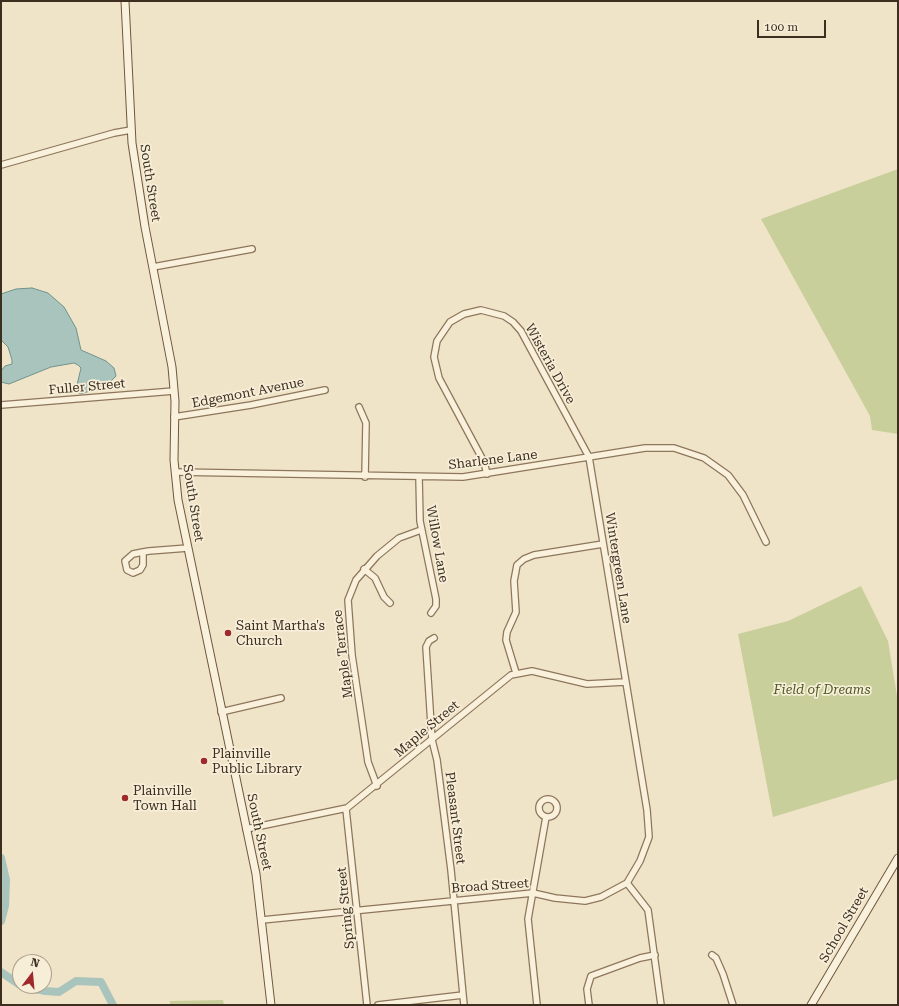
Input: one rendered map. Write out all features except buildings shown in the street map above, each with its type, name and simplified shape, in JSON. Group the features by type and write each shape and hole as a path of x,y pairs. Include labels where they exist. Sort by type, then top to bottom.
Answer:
{"main road":[{"name":"South Street","path":"125,1 131,130 135,169 172,367 174,391 175,472 188,548 257,881 271,1005"},
{"name":"School Street","path":"811,1005 898,858"}],"street":[{"path":"1,165 114,133 131,130"},
{"path":"153,267 252,249"},
{"name":"Wisteria Drive","path":"487,474 484,462 439,378 434,357 438,341 446,327 459,316 475,310 487,310 504,316 513,322 521,331 589,457"},
{"name":"Edgemont Avenue","path":"174,417 251,405 325,390"},
{"name":"Fuller Street","path":"1,405 174,391"},
{"path":"359,408 366,423 365,477"},
{"name":"Sharlene Lane","path":"175,472 365,477 464,477 661,447 682,449 704,458 723,471 740,489 766,542"},
{"name":"Wintergreen Lane","path":"589,457 625,682"},
{"name":"Willow Lane","path":"419,477 418,506 421,530 436,599 436,606 431,613"},
{"name":"Maple Terrace","path":"377,786 368,762 348,611 351,590 364,569 394,541 405,535 421,530"},
{"path":"516,673 506,640 507,632 516,612 514,581 517,566 524,559 534,555 603,544"},
{"path":"143,552 143,565 139,571 133,573 127,570 125,561 129,556 143,552 188,548"},
{"path":"364,569 375,578 384,597 390,604"},
{"name":"Pleasant Street","path":"434,638 429,641 426,647 432,740 436,760 453,900 464,1005"},
{"name":"Maple Street","path":"246,829 346,809 377,786 501,682 516,673 538,672 587,684 625,682"},
{"path":"625,682 647,810 649,837 640,862 627,884 648,910 661,1005"},
{"path":"221,712 281,698"},
{"name":"Spring Street","path":"346,809 367,1005"},
{"path":"537,1005 528,919 546,817"},
{"name":"Broad Street","path":"262,920 357,909 533,893 555,898 585,901 601,896 627,884"},
{"path":"589,1005 587,989 590,976 655,954"},
{"path":"712,956 716,958 723,974 732,1005"},
{"path":"378,1005 463,995"}],"green space":[{"path":"898,169 898,434 872,430 870,416 761,219"},
{"name":"Field of Dreams","path":"861,586 888,641 898,702 898,779 773,817 738,634 788,621"},
{"path":"223,1000 224,1005 166,1005 170,1004 170,1001"}],"water":[{"path":"32,288 48,293 64,307 76,328 81,350 106,361 114,368 116,376 111,381 100,388 80,394 77,385 81,368 74,363 51,367 9,384 1,382 1,371 5,366 12,364 12,360 8,347 1,340 1,294 16,289"}],"waterway":[{"path":"1,858 6,880 5,906 1,921"},
{"path":"1,972 12,980"},
{"path":"52,992 59,992 76,981 101,982 113,1005"}],"place":[{"name":"Saint Martha's Church","path":"228,633"},
{"name":"Plainville Public Library","path":"204,761"},
{"name":"Plainville Town Hall","path":"125,798"}]}
